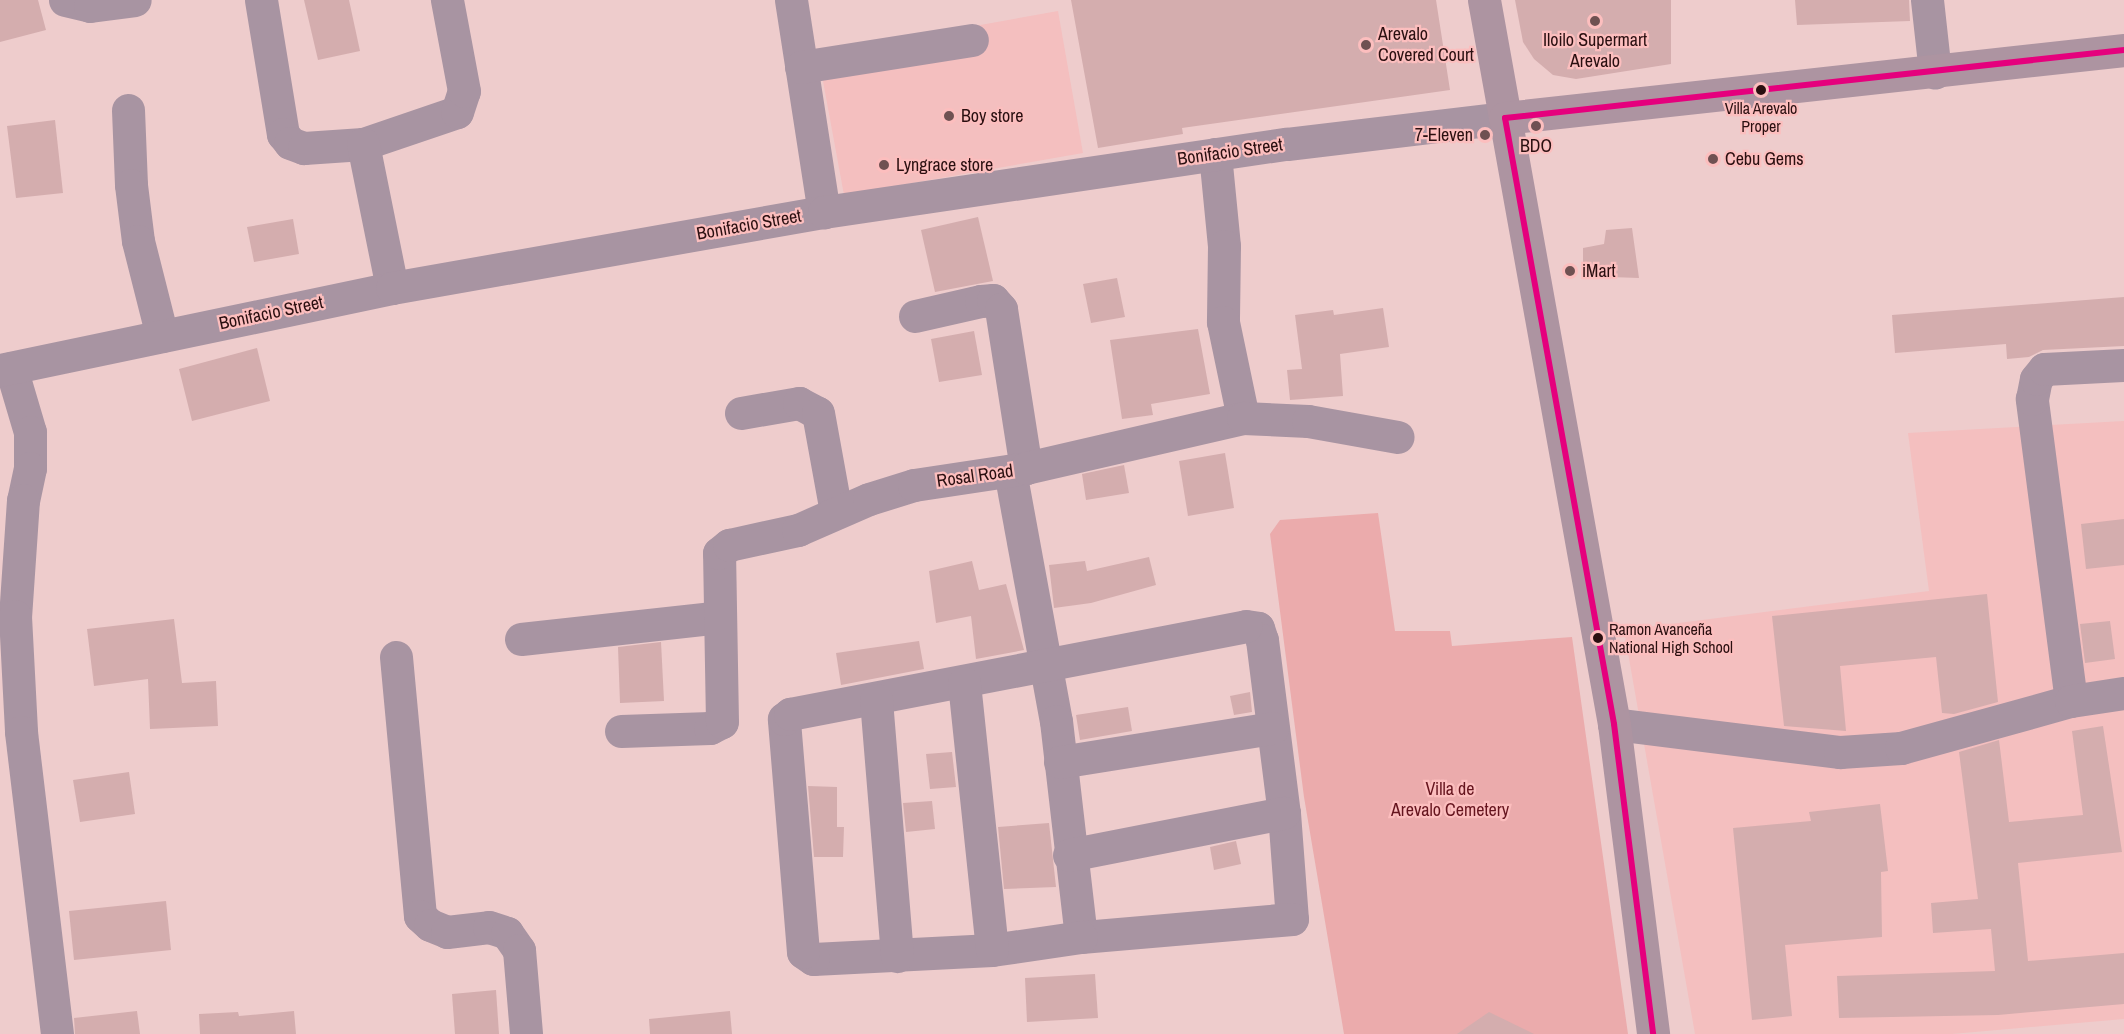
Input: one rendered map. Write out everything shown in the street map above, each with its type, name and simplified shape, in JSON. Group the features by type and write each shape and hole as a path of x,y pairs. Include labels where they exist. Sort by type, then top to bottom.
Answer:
{"main road":[{"path":"1484,0 1614,724 1653,1034"},
{"path":"1505,118 1935,73 2124,50"}],"street":[{"path":"65,0 90,6 135,0"},
{"path":"261,0 283,134 290,143 303,148 363,144 457,112 464,102 447,0"},
{"path":"791,0 824,212"},
{"path":"1927,0 1935,73"},
{"path":"801,67 972,40"},
{"path":"128,110 130,185 138,242 162,336"},
{"name":"Bonifacio Street","path":"6,369 392,288 824,212 1432,123 1505,118"},
{"path":"363,144 392,288"},
{"path":"1215,154 1224,246 1223,322 1243,418"},
{"path":"915,316 993,300 1001,309 1018,469 1060,762 1069,855 1081,938"},
{"path":"2071,701 2032,399 2036,379 2044,369 2124,365"},
{"path":"6,369 30,432 30,468 23,500 15,616 21,732 57,1034"},
{"path":"741,413 799,402 818,413 836,512"},
{"name":"Rosal Road","path":"621,731 710,728 722,722 719,553 723,548 798,530 836,512 914,485 1018,469 1243,418 1308,421 1398,436"},
{"path":"521,639 720,617"},
{"path":"1246,626 1258,627 1284,813 1292,919 1081,938 992,950 813,959 803,952 800,941 783,719 790,714 964,683 1246,626"},
{"path":"396,657 420,916 430,925 447,932 489,927 507,933 519,950 526,1034"},
{"path":"964,683 992,950"},
{"path":"1614,724 1840,752 1901,748 2071,701 2124,693"},
{"path":"876,700 897,956"},
{"path":"1060,762 1272,728"},
{"path":"1069,855 1284,813"}],"shaded area":[{"path":"1058,11 1083,153 844,195 818,54"},
{"name":"Ramon Avanceña National High School","path":"2124,421 2124,1019 1952,1034 1695,1034 1624,630 1929,591 1908,433"}],"green space":[{"name":"Villa de Arevalo Cemetery","path":"1378,513 1395,631 1450,631 1452,646 1572,637 1628,1034 1344,1034 1304,797 1270,534 1280,520"}],"building":[{"path":"0,0 38,0 46,30 0,42"},
{"path":"304,0 349,0 360,51 318,60"},
{"path":"1071,0 1436,0 1450,90 1182,128 1183,134 1098,148"},
{"name":"Iloilo Supermart Arevalo","path":"1515,0 1671,0 1671,64 1576,79 1553,75 1534,59 1523,42"},
{"path":"1795,0 1909,0 1910,21 1797,25"},
{"path":"55,120 63,193 16,198 7,126"},
{"path":"978,217 993,281 935,292 921,230"},
{"path":"293,219 299,254 254,262 247,227"},
{"path":"1632,228 1639,278 1583,276 1583,248 1604,244 1606,230"},
{"path":"1117,278 1125,317 1091,323 1083,284"},
{"path":"2124,297 2124,346 2043,350 2029,357 2007,359 2006,344 1895,353 1892,315"},
{"path":"1383,308 1389,347 1340,354 1343,396 1290,400 1287,370 1302,369 1295,315 1333,310 1334,315"},
{"path":"1198,329 1210,394 1151,404 1153,415 1122,419 1110,340"},
{"path":"974,331 982,375 939,382 931,339"},
{"path":"257,348 270,401 192,421 179,369"},
{"path":"1225,453 1234,508 1188,516 1179,461"},
{"path":"1124,465 1129,493 1086,500 1082,474"},
{"path":"2124,519 2124,565 2086,569 2081,524"},
{"path":"1149,557 1156,585 1091,603 1054,608 1049,565 1085,561 1087,571"},
{"path":"972,561 979,590 1006,584 1024,650 976,659 971,616 936,623 929,571"},
{"path":"1987,594 1998,702 1954,714 1942,713 1936,657 1840,666 1846,731 1784,726 1772,616"},
{"path":"174,619 182,683 216,681 218,726 150,729 148,679 94,686 87,629"},
{"path":"2110,621 2115,659 2085,663 2080,624"},
{"path":"919,641 924,669 841,685 836,653"},
{"path":"661,642 664,701 620,703 618,647"},
{"path":"1250,692 1252,712 1234,715 1230,696"},
{"path":"1128,707 1132,731 1080,740 1076,715"},
{"path":"2103,726 2122,852 2018,863 2028,961 2124,953 2124,1004 1998,1015 1839,1018 1837,976 1995,971 1991,929 1933,933 1931,903 1978,899 1959,752 1999,740 2009,822 2083,815 2072,731"},
{"path":"952,752 956,787 930,789 926,754"},
{"path":"129,772 135,814 80,822 73,780"},
{"path":"808,786 837,787 837,827 844,827 843,857 814,857"},
{"path":"932,801 935,829 906,832 903,803"},
{"path":"1880,804 1888,871 1881,872 1882,937 1785,945 1792,1016 1752,1020 1733,828 1811,821 1809,812"},
{"path":"1049,823 1056,887 1004,889 998,827"},
{"path":"1236,841 1241,864 1214,870 1210,847"},
{"path":"166,901 171,950 74,960 69,911"},
{"path":"1095,974 1098,1018 1027,1022 1025,978"},
{"path":"496,990 499,1034 455,1034 452,994"},
{"path":"137,1011 140,1034 75,1034 74,1018"},
{"path":"294,1011 296,1034 200,1034 199,1014 238,1012 239,1016"},
{"path":"730,1011 732,1034 650,1034 649,1019"},
{"path":"1489,1012 1534,1034 1457,1034"}],"transit line":[{"path":"1505,118 2124,50"},
{"path":"1505,118 1614,724 1653,1034"}],"place":[{"name":"Iloilo Supermart Arevalo","path":"1595,21"},
{"name":"Arevalo Covered Court","path":"1366,45"},
{"name":"Villa Arevalo Proper","path":"1761,90"},
{"name":"Boy store","path":"949,116"},
{"name":"BDO","path":"1536,126"},
{"name":"7-Eleven","path":"1485,135"},
{"name":"Cebu Gems","path":"1713,159"},
{"name":"Lyngrace store","path":"884,165"},
{"name":"iMart","path":"1570,271"},
{"name":"Ramon Avanceña National High School","path":"1598,638"}]}
